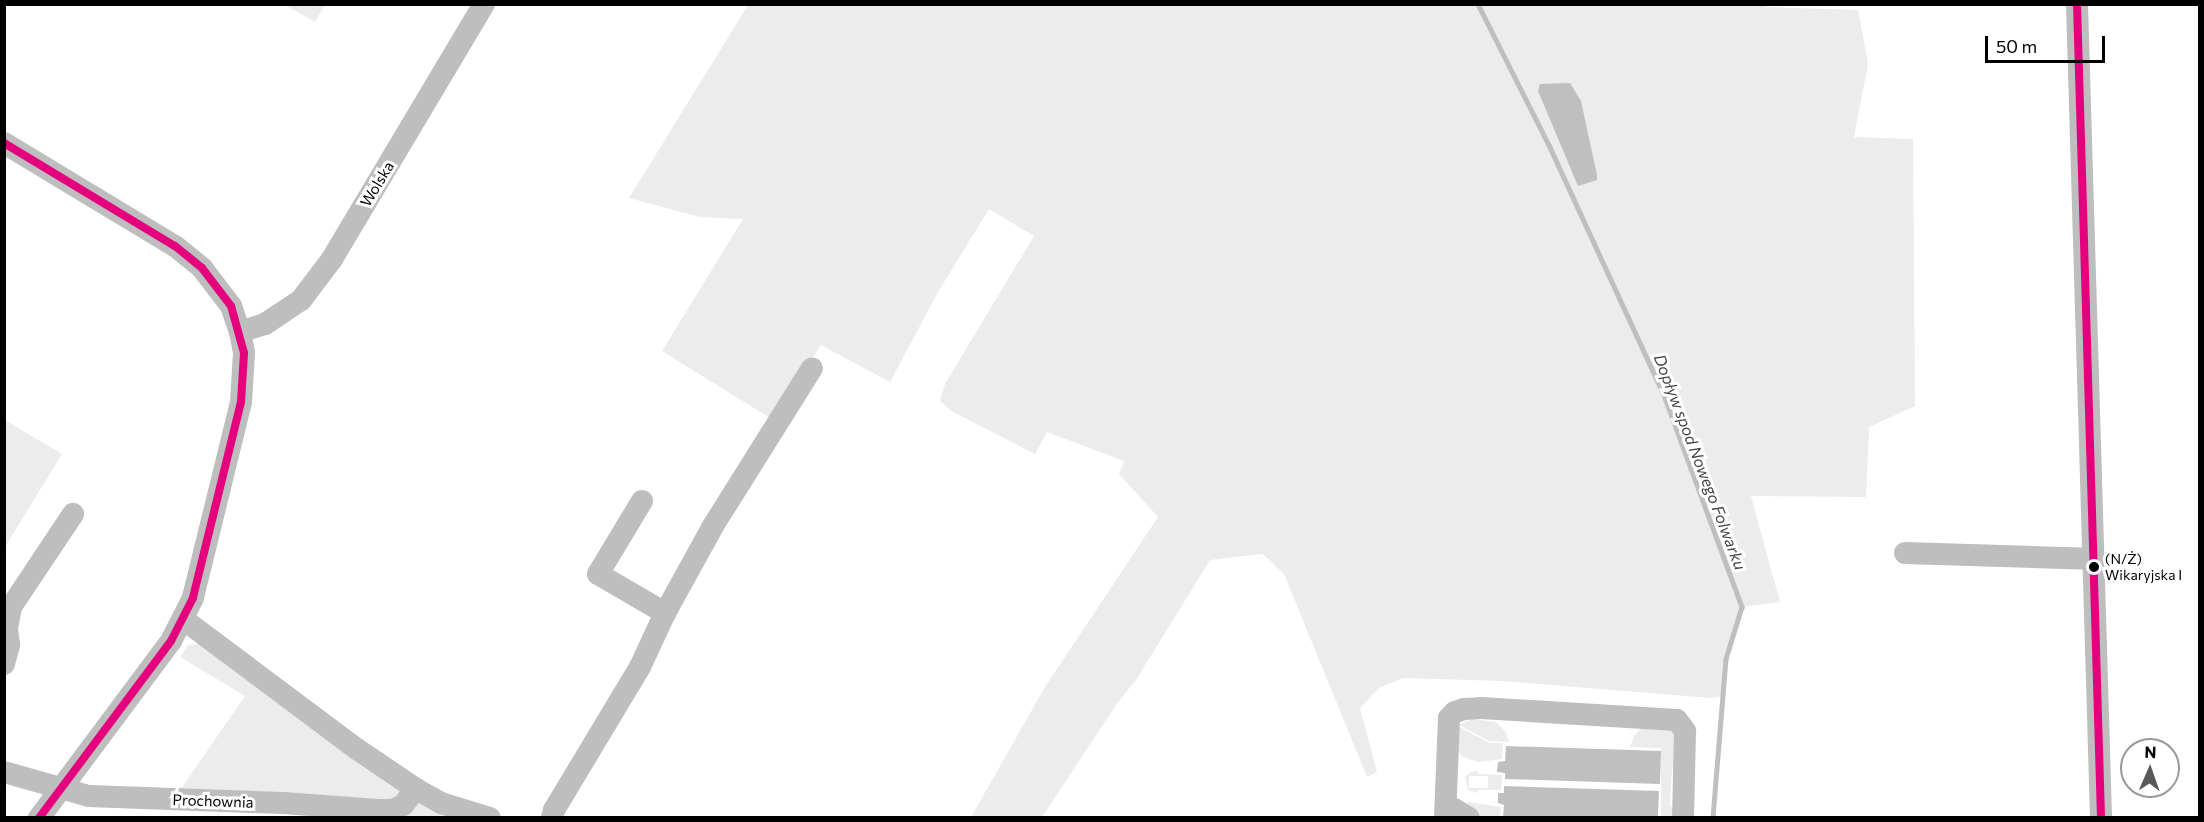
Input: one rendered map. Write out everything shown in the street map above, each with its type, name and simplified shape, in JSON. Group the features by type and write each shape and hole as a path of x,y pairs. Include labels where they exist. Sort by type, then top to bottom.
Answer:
{"street":[{"name":"Wolska","path":"240,332 265,324 302,300 332,259 484,4"},
{"path":"2077,4 2101,818"},
{"path":"4,143 190,257 223,294 240,332 244,353 241,402 200,575 183,619 171,641 39,818"},
{"path":"552,818 554,810 640,667 665,613 713,526 812,368"},
{"path":"642,501 598,574 665,613"},
{"path":"4,664 9,645 7,628 11,607 73,514"},
{"path":"1905,553 2095,559"},
{"path":"183,619 357,749 416,789 441,803 490,818"},
{"path":"1469,818 1454,809 1445,813 1449,718 1455,712 1464,709 1677,720 1685,731 1683,818"},
{"name":"Prochownia","path":"4,772 89,796 283,803 379,810 393,810 403,805 416,789"}],"shaded area":[{"path":"1766,4 1766,7 1858,10 1868,64 1854,137 1913,139 1915,406 1869,427 1866,497 1751,496 1780,602 1742,607 1726,659 1723,696 1711,698 1502,681 1403,678 1379,688 1360,708 1377,772 1367,777 1284,574 1263,554 1210,560 1136,680 1118,702 1042,817 971,817 1045,687 1158,517 1119,474 1124,461 1047,432 1035,454 951,411 940,401 945,384 1034,236 989,209 938,292 890,382 821,345 774,416 770,418 662,351 743,219 700,217 629,198 748,5"},
{"path":"285,5 325,5 315,22"},
{"path":"1570,83 1581,101 1597,175 1597,180 1578,186 1538,91 1540,84"},
{"path":"5,420 62,454 5,547"},
{"path":"199,644 400,787 401,795 396,802 178,793 245,696 180,657 188,645"},
{"path":"1472,719 1496,722 1506,732 1509,742 1489,741 1459,725"},
{"path":"1458,726 1489,743 1503,743 1502,759 1479,762 1463,757 1458,751"},
{"path":"1642,727 1674,730 1679,763 1672,769 1670,805 1677,813 1677,817 1661,817 1661,748 1630,747 1634,736"},
{"path":"1506,746 1661,751 1660,784 1505,779 1505,773 1497,772 1498,762 1505,761"},
{"path":"1471,772 1502,775 1501,790 1478,790 1478,793 1468,790 1465,777","holes":["1469,776 1488,776 1488,788 1469,788"]},
{"path":"1504,786 1659,791 1658,817 1503,817 1504,805 1498,803 1498,793 1504,793"},
{"path":"415,801 455,817 398,818"},
{"path":"1469,802 1501,807 1500,817 1479,817 1465,804"}],"waterway":[{"name":"Dopływ spod Nowego Folwarku","path":"1478,4 1549,145 1664,395 1742,607 1726,659 1713,818"}],"transit line":[{"path":"2077,4 2101,818"},
{"path":"4,143 175,246 202,268 231,306 244,353 241,402 193,598 171,641 39,818"}],"place":[{"name":"(N/Ż) Wikaryjska I","path":"2094,567"}]}
